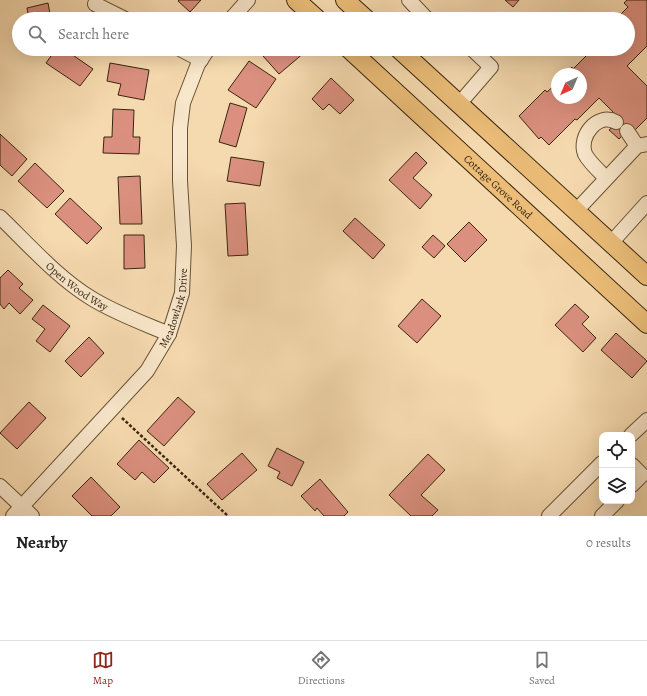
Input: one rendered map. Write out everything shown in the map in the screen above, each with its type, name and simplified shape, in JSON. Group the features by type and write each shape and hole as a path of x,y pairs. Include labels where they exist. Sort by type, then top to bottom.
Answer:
{"main road":[{"path":"296,0 309,12"},
{"path":"346,0 359,12"},
{"name":"Cottage Grove Road","path":"357,56 647,324"},
{"path":"407,56 647,276"}],"street":[{"path":"237,12 248,0"},
{"path":"409,0 420,12"},
{"path":"95,4 111,12"},
{"name":"Meadowlark Drive","path":"22,513 147,371 169,334 182,293 184,246 180,181 180,128 183,103 205,56"},
{"path":"459,104 491,67 479,56"},
{"path":"576,211 606,178 642,145 612,120 602,120 595,124 585,138 584,144 586,156 606,178"},
{"path":"611,243 647,203"},
{"name":"Open Wood Way","path":"0,218 76,288 92,299 169,334"},
{"path":"549,516 599,466"},
{"path":"0,486 22,513"},
{"path":"602,516 613,504"}],"path":[{"path":"112,409 228,516"}],"building":[{"path":"201,0 190,12 178,1"},
{"path":"505,0 519,0 513,7"},
{"path":"627,0 647,0 647,46 627,66 647,86 647,118 634,131 630,127 619,139 609,130 620,119 599,98 549,145 541,137 539,139 519,116 545,90 547,92 551,88 551,104 587,104 587,68 574,68 586,56 635,56 635,12 623,12 628,7 624,3"},
{"path":"48,3 50,12 28,12 27,8"},
{"path":"51,56 74,56 93,69 80,86 46,63"},
{"path":"263,56 300,56 279,74"},
{"path":"249,61 276,79 256,108 228,90"},
{"path":"110,63 149,70 144,100 118,95 121,84 107,81"},
{"path":"331,78 354,100 340,114 329,104 323,110 312,99"},
{"path":"230,103 247,108 236,147 219,142"},
{"path":"113,109 134,110 133,137 140,137 139,154 103,153 104,137 112,137"},
{"path":"0,134 27,159 12,176 0,165"},
{"path":"416,152 427,163 413,178 432,195 420,209 389,180"},
{"path":"231,157 264,162 260,186 227,181"},
{"path":"35,163 64,191 47,208 18,181"},
{"path":"140,176 142,224 120,224 118,177"},
{"path":"70,198 102,228 87,244 55,214"},
{"path":"245,203 248,255 228,256 225,204"},
{"path":"355,218 385,245 373,259 343,231"},
{"path":"469,222 487,240 465,262 447,244"},
{"path":"124,235 144,235 145,268 124,269"},
{"path":"433,235 445,246 434,258 422,247"},
{"path":"8,270 23,284 19,288 33,300 20,314 9,303 4,309 0,304 0,278"},
{"path":"422,299 441,316 417,343 398,326"},
{"path":"575,304 589,317 582,324 596,338 583,352 555,325"},
{"path":"43,305 70,326 50,352 36,341 45,329 32,319"},
{"path":"616,333 647,361 632,378 601,350"},
{"path":"89,337 104,353 81,377 65,361"},
{"path":"178,397 195,412 164,446 147,431"},
{"path":"29,402 46,418 17,449 0,433"},
{"path":"139,440 169,468 154,483 142,472 135,480 117,464"},
{"path":"277,448 304,462 292,486 277,478 280,472 268,466"},
{"path":"242,453 257,470 222,500 207,484"},
{"path":"428,454 445,470 421,495 438,510 432,516 411,516 389,495"},
{"path":"91,477 120,507 111,516 92,516 72,496"},
{"path":"320,479 348,512 344,516 324,516 317,508 315,511 301,496"}]}
